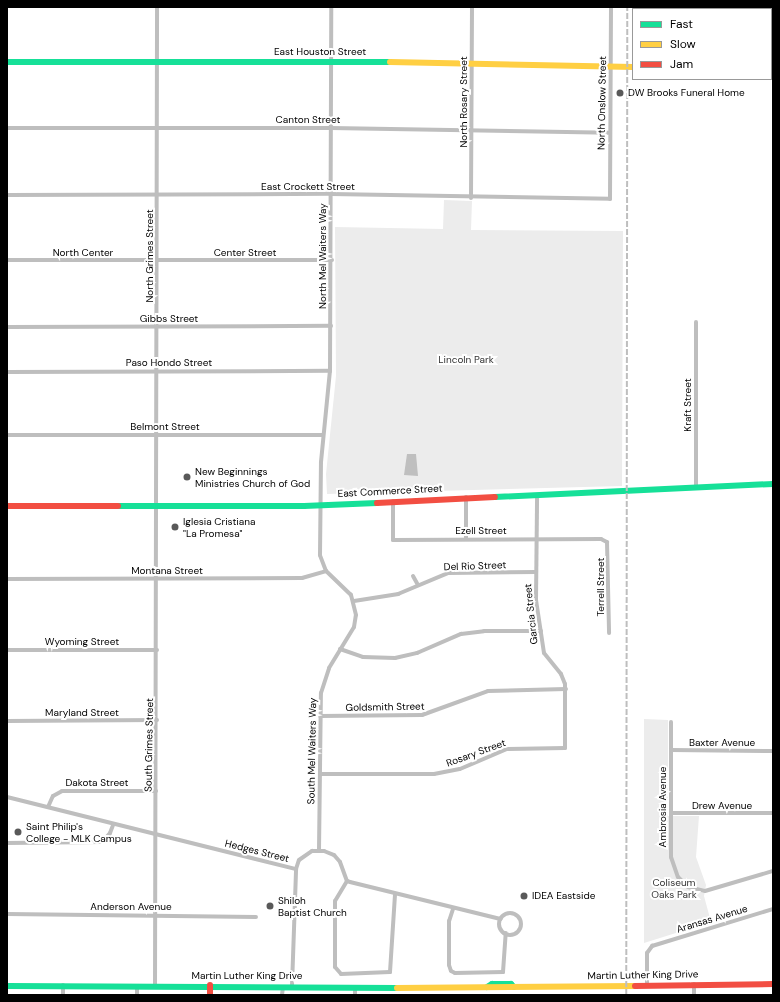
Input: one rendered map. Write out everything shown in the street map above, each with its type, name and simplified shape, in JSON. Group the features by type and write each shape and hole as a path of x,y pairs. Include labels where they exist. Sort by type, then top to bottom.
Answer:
{"main road":[{"name":"East Houston Street","path":"7,62 331,61 632,67"},
{"name":"East Commerce Street","path":"7,506 320,505 466,497 537,496 773,484"},
{"name":"Martin Luther King Drive","path":"7,986 514,987 773,984"},
{"path":"210,986 210,995"}],"street":[{"name":"North Grimes Street","path":"157,7 157,506"},
{"name":"North Mel Waiters Way","path":"320,505 323,435 330,371 332,260 332,7"},
{"name":"North Rosary Street","path":"471,198 472,7"},
{"name":"North Onslow Street","path":"610,199 611,7"},
{"name":"Canton Street","path":"7,128 331,128 610,134"},
{"name":"East Crockett Street","path":"7,195 331,194 471,198 610,199"},
{"name":"North Center","path":"7,260 158,261"},
{"name":"Center Street","path":"158,261 332,260"},
{"name":"Kraft Street","path":"696,322 696,488"},
{"name":"Gibbs Street","path":"7,327 331,326"},
{"name":"Paso Hondo Street","path":"7,372 330,371"},
{"name":"Belmont Street","path":"7,435 323,435"},
{"name":"Garcia Street","path":"537,496 536,600 544,653 561,674 566,689 565,748"},
{"path":"466,497 466,539"},
{"name":"Ezell Street","path":"393,501 394,540 601,539 607,542"},
{"path":"320,505 320,555 326,571 346,588 354,601"},
{"name":"South Grimes Street","path":"155,986 156,720 158,650 157,506"},
{"name":"Terrell Street","path":"607,542 609,633"},
{"name":"Montana Street","path":"7,579 302,578 326,571"},
{"name":"Del Rio Street","path":"354,601 384,598 448,573 536,572"},
{"path":"413,576 418,585"},
{"name":"South Mel Waiters Way","path":"319,850 320,716 325,679 340,648 356,621 354,601"},
{"path":"340,648 363,657 395,658 417,653 461,634 484,631 541,631"},
{"name":"Wyoming Street","path":"7,650 158,650"},
{"name":"Goldsmith Street","path":"320,716 422,715 488,691 566,689"},
{"name":"Maryland Street","path":"7,721 156,720"},
{"name":"Ambrosia Avenue","path":"672,722 672,864 678,877 688,887 698,890 711,890 773,871"},
{"name":"Rosary Street","path":"320,774 434,774 460,769 507,749 565,748"},
{"name":"Baxter Avenue","path":"671,750 773,750"},
{"name":"Dakota Street","path":"48,807 53,796 62,791 156,791"},
{"name":"Hedges Street","path":"7,797 113,825 296,869 303,856 319,850"},
{"name":"Drew Avenue","path":"671,813 773,814"},
{"path":"7,843 102,842 110,833 113,825"},
{"path":"319,850 329,852 338,859 347,880"},
{"path":"292,986 296,869"},
{"path":"347,880 335,901 335,967 342,974 390,972 395,894"},
{"path":"347,880 453,909 501,919 510,913 518,916 521,920 518,931 514,934 506,933 500,927 501,919"},
{"path":"453,909 449,921 449,965 451,971 455,973 503,972 506,933"},
{"name":"Aransas Avenue","path":"647,985 647,953 656,944 773,909"},
{"name":"Anderson Avenue","path":"7,914 256,917"},
{"path":"694,984 694,995"},
{"path":"63,985 63,995"},
{"path":"137,986 137,995"},
{"path":"282,995 283,986"},
{"path":"355,995 356,987"}],"green space":[{"name":"Lincoln Park","path":"444,200 472,201 471,230 623,231 622,486 327,494 326,474 336,376 335,227 443,229"},
{"name":"Coliseum Oaks Park","path":"644,719 668,720 668,816 699,816 696,857 706,885 704,896 711,922 644,943"}],"shaded area":[{"path":"407,454 416,454 418,476 404,475"}],"railway":[{"path":"626,995 627,7"}],"traffic: fast":[{"path":"7,62 390,62"},
{"path":"495,497 773,484"},
{"path":"118,506 304,506 377,503"},
{"path":"487,987 492,984 511,984 514,987"},
{"path":"7,986 397,988"}],"traffic: slow":[{"path":"390,62 632,67"},
{"path":"397,988 635,986"}],"traffic: jam":[{"path":"377,503 495,497"},
{"path":"7,506 118,506"},
{"path":"635,986 773,984"},
{"path":"210,985 210,995"}],"place":[{"name":"DW Brooks Funeral Home","path":"620,93"},
{"name":"New Beginnings Ministries Church of God","path":"187,477"},
{"name":"Iglesia Cristiana \"La Promesa\"","path":"175,527"},
{"name":"Saint Philip's College - MLK Campus","path":"18,832"},
{"name":"IDEA Eastside","path":"524,896"},
{"name":"Shiloh Baptist Church","path":"270,906"}]}
